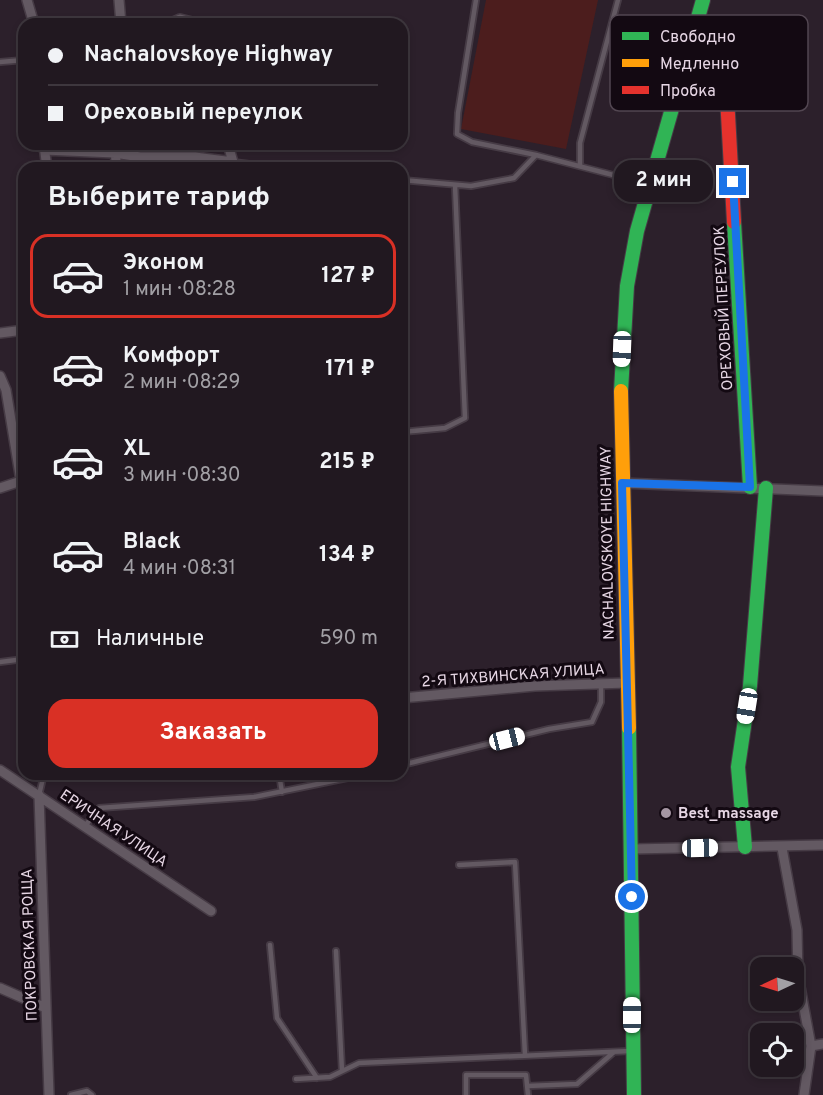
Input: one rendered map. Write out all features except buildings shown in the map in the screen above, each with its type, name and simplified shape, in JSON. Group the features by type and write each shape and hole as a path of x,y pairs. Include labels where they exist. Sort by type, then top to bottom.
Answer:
{"main road":[{"name":"NACHALOVSKOYE HIGHWAY","path":"698,15 703,0"},
{"name":"NACHALOVSKOYE HIGHWAY","path":"634,1095 632,849 620,409 627,286 650,184 670,111"},
{"name":"ОРЕХОВЫЙ ПЕРЕУЛОК","path":"728,111 750,487"},
{"path":"745,847 738,766 750,686 766,488"}],"street":[{"path":"27,0 32,18"},
{"path":"119,0 120,18"},
{"path":"80,150 140,157 195,156 221,162"},
{"path":"115,153 116,162"},
{"path":"0,333 18,331"},
{"path":"0,376 6,390 18,458"},
{"path":"0,488 18,482"},
{"path":"622,483 823,491"},
{"name":"2-Я ТИХВИНСКАЯ УЛИЦА","path":"408,698 627,683"},
{"name":"ЕРИЧНАЯ УЛИЦА","path":"0,770 212,911"},
{"name":"ПОКРОВСКАЯ РОЩА","path":"39,795 49,1095"},
{"path":"632,849 782,848 823,845"},
{"path":"782,848 796,930 798,976 811,1046 804,1095"},
{"path":"0,988 46,1008"},
{"path":"811,1046 823,1044"}],"lane":[{"path":"476,0 458,113 457,134 472,142 536,155 650,184"},
{"path":"614,15 618,0"},
{"path":"580,166 580,143 610,30"},
{"path":"0,62 18,60"},
{"path":"408,181 471,186 513,178 536,155"},
{"path":"408,431 445,428 465,418 455,185"},
{"path":"0,662 18,660"},
{"path":"408,764 549,729 592,722 601,702 601,683"},
{"path":"39,795 43,780"},
{"path":"280,780 282,792"},
{"path":"85,826 99,808 254,797 339,780"},
{"path":"459,865 515,862 525,1055"},
{"path":"270,945 277,1018 317,1078"},
{"path":"336,951 342,1071"},
{"path":"296,1079 330,1077 359,1063 633,1050"},
{"path":"527,1086 577,1084 615,1051"},
{"path":"466,1095 466,1075 526,1075 528,1095"},
{"path":"71,1095 87,1091 92,1095"}],"shaded area":[{"path":"486,0 598,0 566,149 461,129"}],"traffic: fast":[{"path":"699,15 703,0"},
{"path":"621,391 627,286 637,231 671,111"},
{"path":"734,222 750,487"},
{"path":"745,847 738,767 750,686 766,488"},
{"path":"629,728 634,1095"}],"traffic: slow":[{"path":"621,391 629,728"}],"traffic: jam":[{"path":"728,111 734,222"}],"place":[{"name":"Best_massage","path":"666,813"}],"route":[{"path":"632,897 622,483 750,487 733,182"}]}
